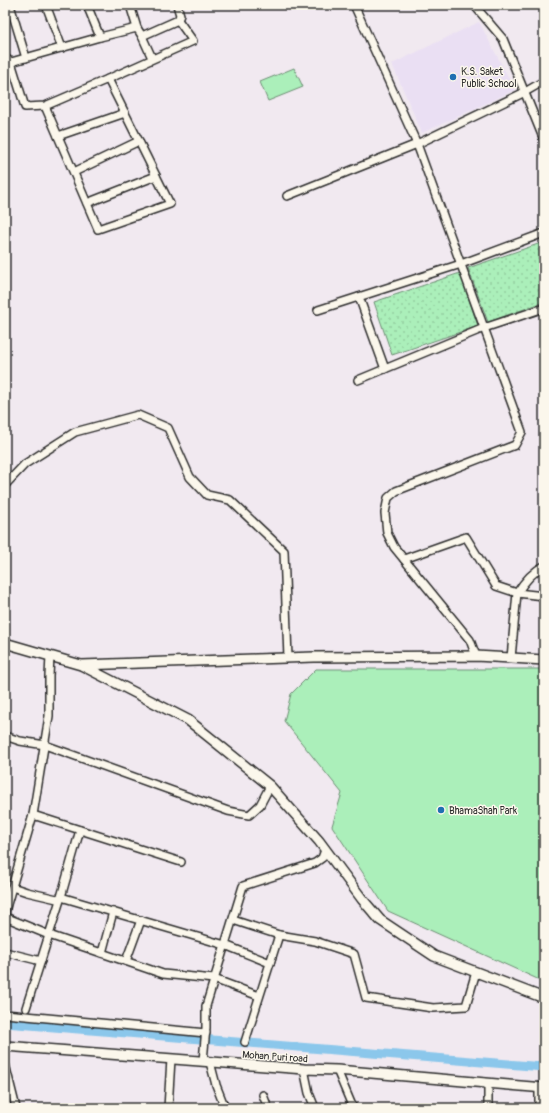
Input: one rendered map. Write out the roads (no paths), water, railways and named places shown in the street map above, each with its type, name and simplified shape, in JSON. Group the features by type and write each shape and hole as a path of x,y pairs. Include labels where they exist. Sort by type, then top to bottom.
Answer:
{"street":[{"path":"10,5 26,58"},
{"path":"46,5 62,48"},
{"path":"87,5 100,37"},
{"path":"130,5 137,28 152,58"},
{"path":"142,36 178,20 180,15 177,5"},
{"path":"354,5 417,144 522,432 515,445 396,491 388,498 385,513 387,533 394,547 470,640 476,656"},
{"path":"474,5 503,39 526,92 544,140"},
{"path":"137,28 26,58 8,60 25,107 46,106 193,41 178,20"},
{"path":"46,106 98,229 170,204 108,79"},
{"path":"287,196 417,144 526,92 544,81"},
{"path":"58,136 125,113"},
{"path":"74,172 139,141"},
{"path":"87,203 156,176"},
{"path":"318,310 461,264 544,234"},
{"path":"359,297 385,368"},
{"path":"358,380 484,328 544,308"},
{"path":"5,485 25,464 76,432 138,415 168,428 190,477 201,489 207,495 230,500 284,551 288,658"},
{"path":"404,560 466,537 496,586 517,593 544,596"},
{"path":"511,658 517,593 524,582 544,566"},
{"path":"5,643 81,665 188,720 270,786 325,850 380,920 434,956 544,998"},
{"path":"5,911 33,815 49,716 50,656"},
{"path":"81,665 288,658 476,656 544,660"},
{"path":"5,736 20,741 45,745 228,811 242,814 249,815 260,805 270,786"},
{"path":"33,815 181,862"},
{"path":"26,1008 61,897 80,830"},
{"path":"225,1108 206,1062 206,1006 243,886 315,863 322,858 325,850"},
{"path":"12,887 57,899 61,897 141,920 225,945 270,963"},
{"path":"102,953 113,912"},
{"path":"5,917 49,935 163,974 214,979 259,996"},
{"path":"126,961 141,920"},
{"path":"233,920 279,935 315,941 354,954 366,998 433,1008 466,1006 476,972"},
{"path":"245,1042 279,935"},
{"path":"5,952 41,961"},
{"path":"5,1014 205,1035"},
{"name":"Mohan Puri road","path":"5,1046 206,1062 337,1070 541,1088"},
{"path":"168,1108 170,1059"},
{"path":"5,1064 16,1108"},
{"path":"304,1069 309,1093 315,1108"},
{"path":"337,1070 353,1108"},
{"path":"488,1083 488,1108"},
{"path":"539,1108 541,1088"},
{"path":"263,1095 268,1108"}],"waterway":[{"path":"5,1023 544,1067"}],"place":[{"name":"K.S. Saket Public School","path":"453,77"},
{"name":"BhamaShah Park","path":"441,810"}]}
